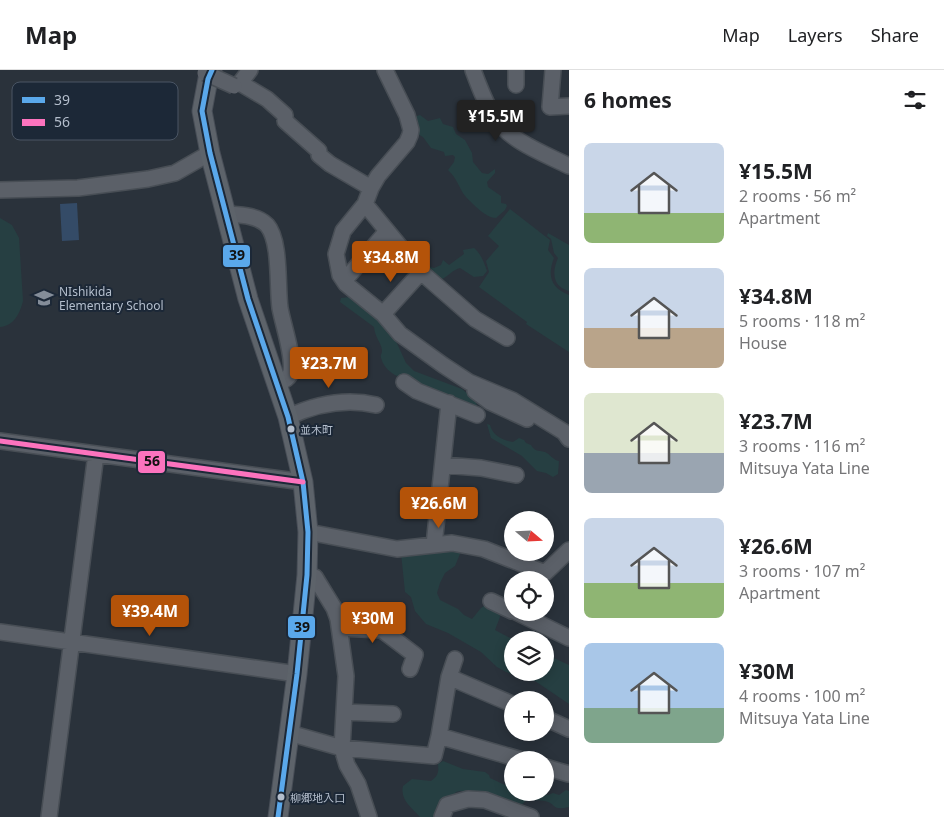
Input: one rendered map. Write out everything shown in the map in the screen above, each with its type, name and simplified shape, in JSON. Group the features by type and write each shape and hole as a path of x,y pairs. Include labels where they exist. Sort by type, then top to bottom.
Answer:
{"main road":[{"path":"209,72 202,111 210,153 248,298 288,417 303,482 308,532 307,575 297,674 278,817"}],"street":[{"path":"250,70 240,83 267,99 279,109 284,115 285,121 319,151 319,155 330,164 371,188"},
{"path":"384,70 406,115 411,130 407,142 391,159 371,188 365,204 343,231 336,254 337,267 344,281 383,314 400,334 469,382 512,400 564,432 569,439"},
{"path":"473,70 494,117 506,132 528,146 569,166"},
{"path":"516,70 516,85"},
{"path":"553,70 550,107 569,106"},
{"path":"209,72 234,86"},
{"path":"0,190 78,188 148,178 175,173 210,153"},
{"path":"365,204 421,272 475,319 506,338"},
{"path":"227,214 257,219 265,223 272,233 277,259 280,306 291,370 288,378 277,384"},
{"path":"344,281 387,231"},
{"path":"383,314 421,272"},
{"path":"404,382 417,391 478,415"},
{"path":"469,382 472,388 490,402 529,419 558,440 569,452"},
{"path":"288,417 308,407 336,403 376,405"},
{"path":"434,545 449,404"},
{"path":"0,441 303,482"},
{"path":"49,817 96,454"},
{"path":"443,465 481,468 516,475"},
{"path":"308,532 397,549 452,544 484,549 544,573 569,550"},
{"path":"307,575 315,577 324,591 334,608 340,628 346,676 342,748 347,765 358,784 369,817"},
{"path":"491,601 504,607"},
{"path":"534,621 569,638"},
{"path":"340,628 382,630 415,654 410,669"},
{"path":"0,632 297,674"},
{"path":"289,733 342,748 434,756 449,677 455,659"},
{"path":"449,677 504,701"},
{"path":"344,712 393,714"},
{"path":"554,722 569,729"},
{"path":"439,736 504,755"},
{"path":"554,770 569,774"},
{"path":"442,817 447,806 468,799 485,800 531,817"}],"green space":[{"path":"420,115 428,121 440,118 443,124 453,127 456,134 465,140 472,153 473,162 482,173 488,174 495,169 495,173 487,182 488,187 501,196 501,203 507,206 496,218 484,213 464,194 448,170 455,157 453,155 445,156 444,152 431,148 423,137 416,133 414,117"},
{"path":"510,209 550,240 548,250 554,258 551,270 552,281 558,289 569,295 569,352 526,324 527,322 479,287 489,272 486,261 499,246 488,236"},
{"path":"0,218 12,225 19,238 23,301 16,318 9,324 0,327"},
{"path":"548,233 569,245 569,291 563,289 556,282 554,273 558,258 554,253 551,239 547,236"},
{"path":"474,248 487,271 483,276 474,277 460,268 442,279 429,270 430,267 434,268 441,265 443,260 449,265 464,254 463,250"},
{"path":"350,297 373,313 395,339 406,363 414,371 462,389 476,401 477,409 398,377 391,372 381,358 382,350 374,327 340,302 341,298"},
{"path":"487,424 502,439 513,442 519,438 531,445 535,450 545,452 559,461 558,474 553,477 537,471 522,456 491,438"},
{"path":"462,549 455,566 445,573 437,593 440,600 472,619 481,608 489,603 499,608 500,617 495,630 504,635 504,671 481,652 448,633 426,624 415,611 411,597 405,592 401,553"},
{"path":"554,658 569,665 569,704 554,694 554,691 550,691 535,681 554,681"},
{"path":"443,761 463,769 485,772 490,778 504,785 504,800 470,791 456,792 437,817 420,817 405,799 402,791 403,786 412,779 431,781 437,774 438,764"},
{"path":"566,790 569,791 569,807 557,808 545,801 554,801 554,793 559,795"},
{"path":"505,801 526,801 520,806"}],"water":[{"path":"77,203 79,240 62,241 60,204"}],"transit line":[{"name":"39","path":"212,70 208,79 202,111 210,153 248,299 288,417 303,482 308,532 307,575 297,674 278,817"},
{"name":"56","path":"0,441 303,482"}],"place":[{"name":"NIshikida Elementary School","path":"44,298"},
{"name":"並木町","path":"291,429"},
{"name":"柳郷地入口","path":"281,797"}]}
